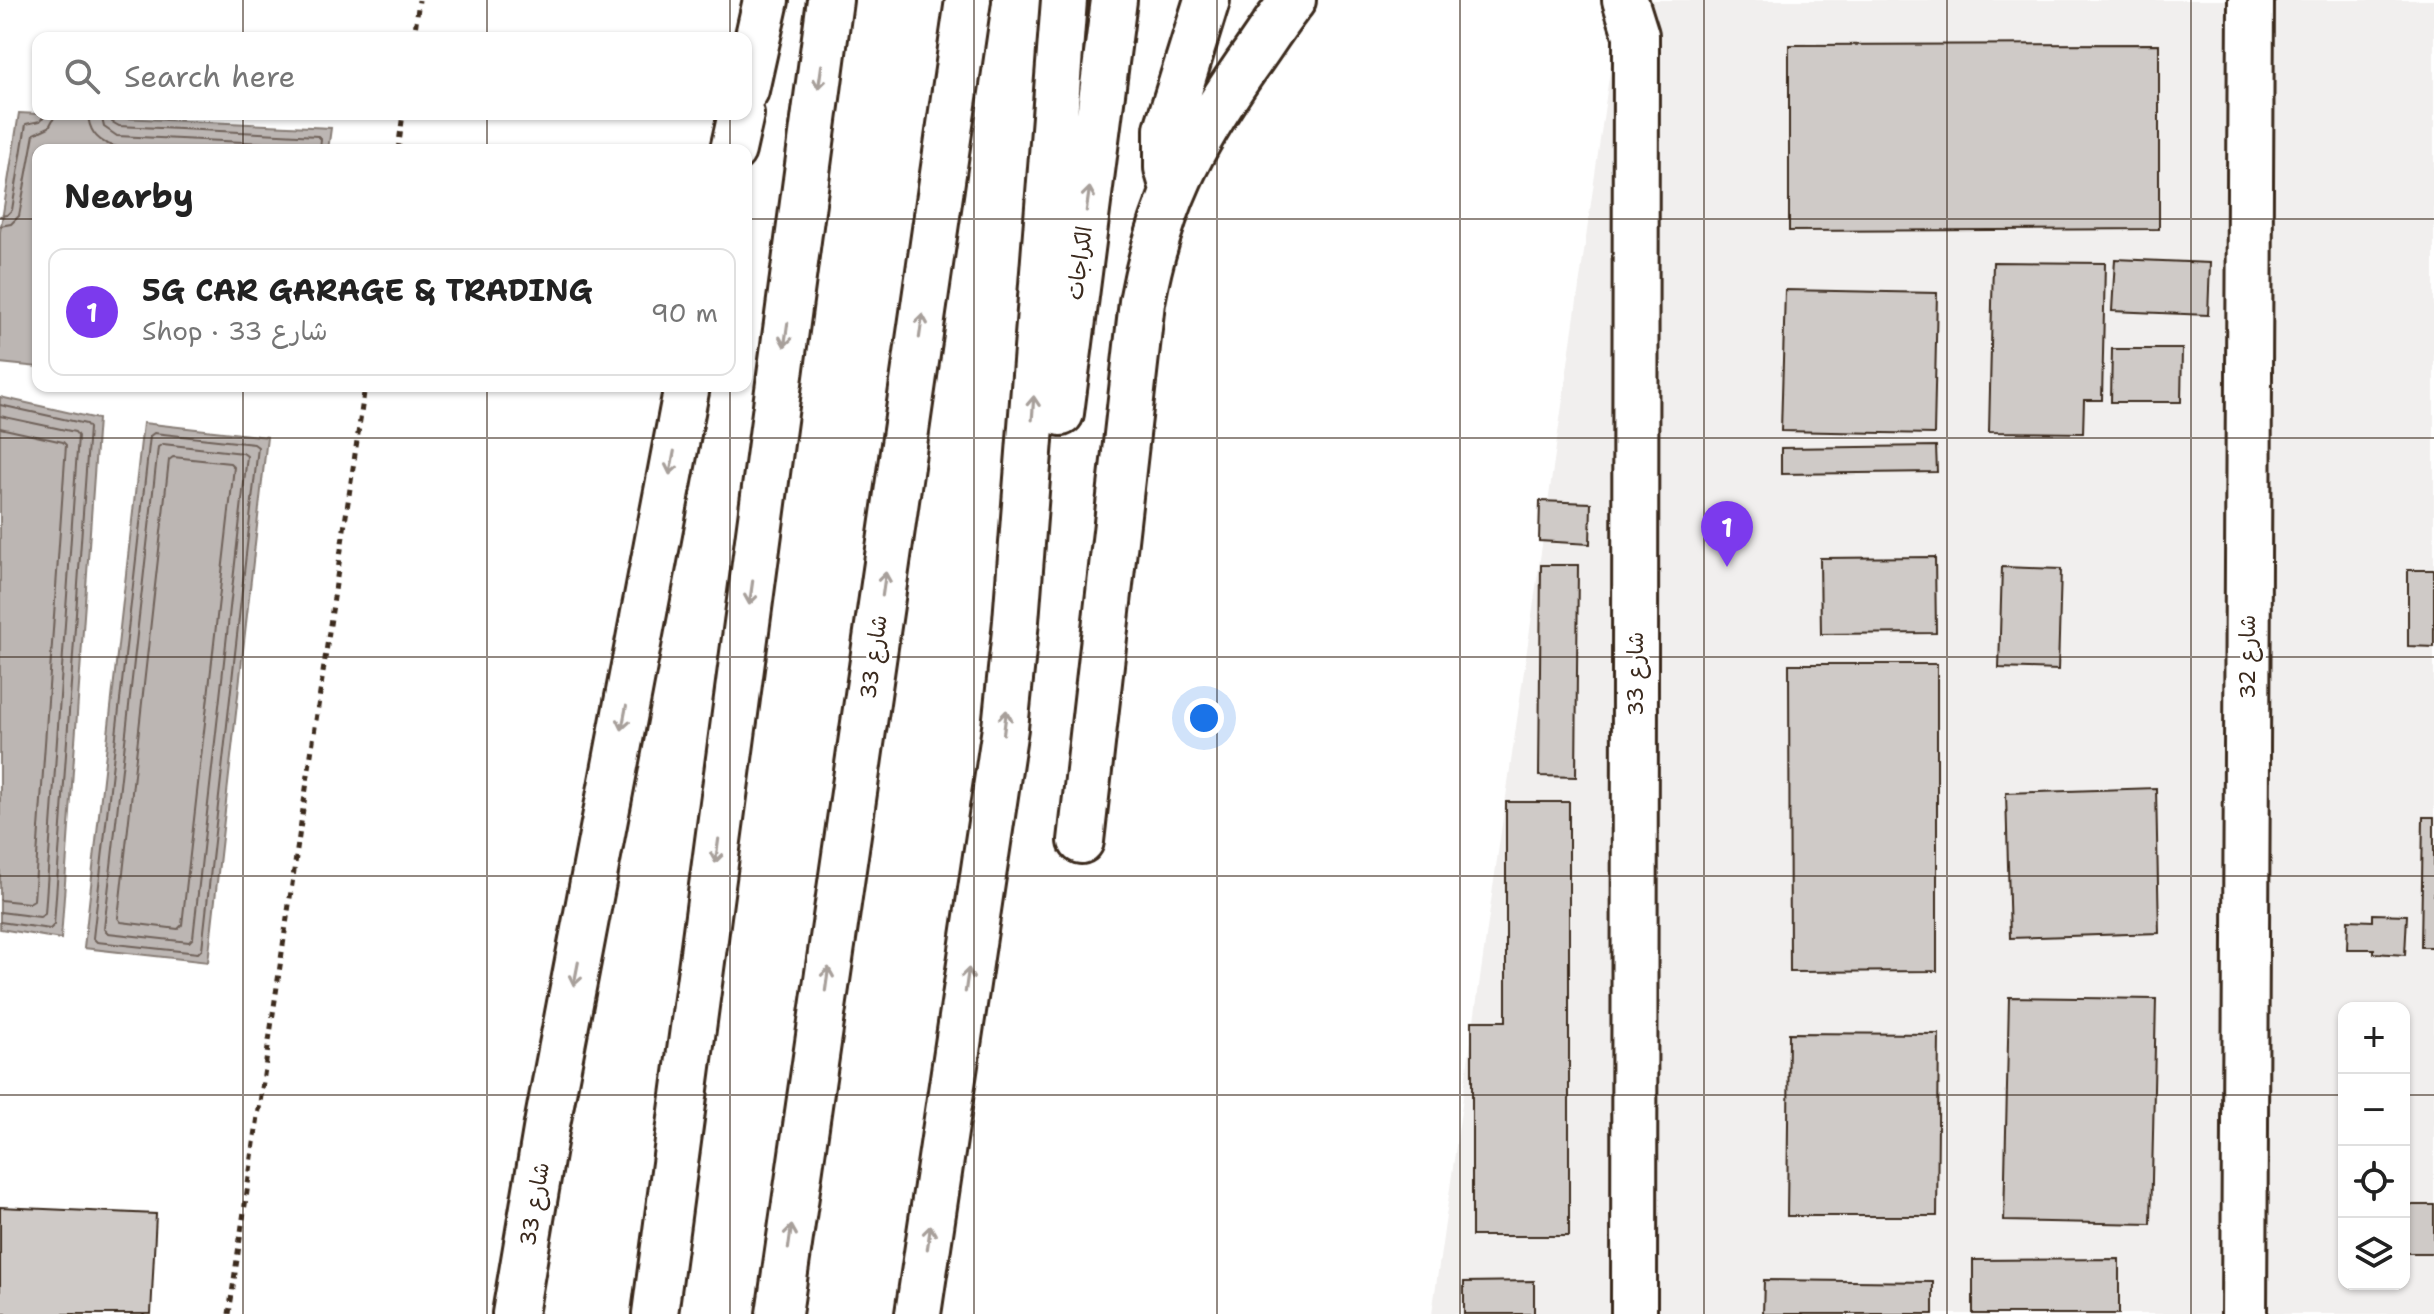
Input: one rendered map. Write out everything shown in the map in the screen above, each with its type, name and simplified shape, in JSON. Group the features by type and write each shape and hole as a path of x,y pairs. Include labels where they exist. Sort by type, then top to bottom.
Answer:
{"main road":[{"path":"752,63 766,0"},
{"path":"655,1314 830,0"},
{"name":"شارع 33","path":"779,1314 968,0"},
{"path":"918,1314 1005,728 1064,0"},
{"name":"الكراجات","path":"1024,520 1045,480 1060,425 1114,0"},
{"path":"1173,189 1167,168 1167,129 1207,0"},
{"path":"1081,841 1142,302 1153,251 1173,189 1210,119 1293,0"},
{"name":"شارع 32","path":"2244,1314 2251,0"},
{"name":"شارع 33","path":"1634,1314 1639,12"},
{"path":"734,144 740,120"},
{"name":"شارع 33","path":"515,1314 546,1130 686,392"}],"path":[{"path":"415,32 419,0"},
{"path":"399,144 402,120"},
{"path":"229,1314 364,392"}],"shaded area":[{"path":"1620,0 2434,0 2434,1314 1432,1314"}],"water":[{"path":"19,113 32,114 32,120 165,120 331,128 329,144 32,144 32,366 0,363 0,232"},
{"path":"0,397 98,419 61,939 0,929"},
{"path":"143,423 267,437 208,962 84,948"}],"building":[{"path":"2159,44 2159,229 1789,231 1789,45"},
{"path":"2115,259 2210,263 2208,315 2112,311"},
{"path":"1993,262 2105,263 2102,400 2084,400 2083,433 1989,432"},
{"path":"1785,290 1937,293 1934,434 1781,431"},
{"path":"2112,349 2182,349 2181,402 2111,402"},
{"path":"1936,446 1937,472 1781,474 1781,448"},
{"path":"1540,501 1591,503 1590,544 1539,541"},
{"path":"1935,557 1936,633 1821,634 1820,558"},
{"path":"1541,565 1578,565 1576,777 1539,776"},
{"path":"2002,567 2061,569 2058,670 1999,668"},
{"path":"2408,570 2434,570 2434,647 2408,646"},
{"path":"1789,664 1937,664 1937,971 1790,972"},
{"path":"2156,788 2159,933 2010,938 2006,793"},
{"path":"1506,802 1569,802 1569,1236 1472,1236 1472,1021 1506,1021"},
{"path":"2423,817 2434,817 2434,947 2421,947"},
{"path":"2373,914 2407,915 2405,955 2374,953 2374,949 2347,949 2348,920 2373,921"},
{"path":"2009,997 2156,999 2151,1224 2004,1221"},
{"path":"1789,1033 1939,1034 1937,1216 1787,1216"},
{"path":"2410,1205 2434,1205 2434,1253 2410,1253"},
{"path":"0,1207 156,1214 151,1314 0,1314"},
{"path":"2119,1259 2119,1314 1973,1314 1973,1260"},
{"path":"1764,1280 1933,1282 1933,1314 1763,1314"},
{"path":"1534,1281 1534,1314 1464,1314 1464,1282"}],"place":[{"name":"5G CAR GARAGE & TRADING","path":"1727,567"}]}
